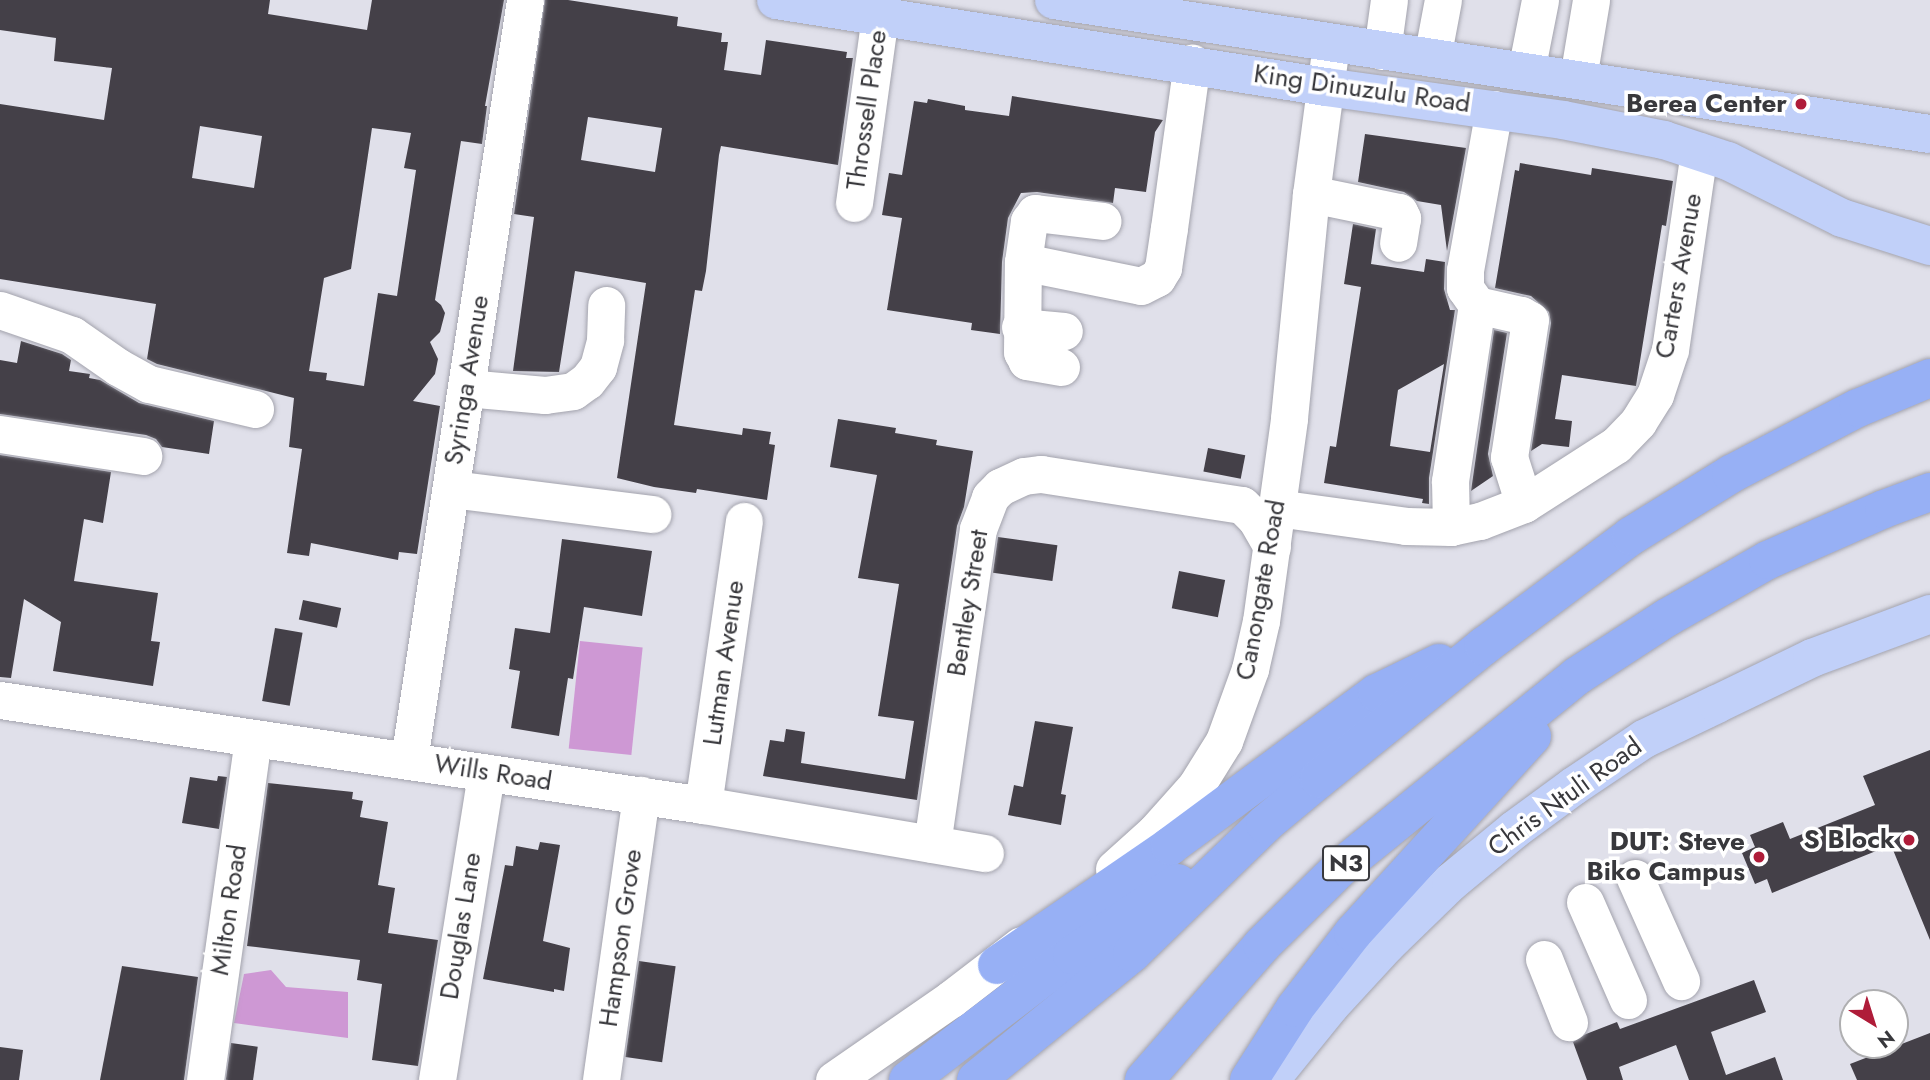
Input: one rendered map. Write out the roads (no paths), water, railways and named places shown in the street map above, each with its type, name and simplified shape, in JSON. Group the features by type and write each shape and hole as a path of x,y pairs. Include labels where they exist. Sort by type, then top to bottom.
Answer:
{"highway":[{"path":"976,1080 1132,953 1265,824 1484,646 1631,536 1731,474 1858,408 1930,377"},
{"name":"N3","path":"1144,1080 1262,946 1340,868 1577,676 1668,617 1768,560 1930,492"},
{"path":"997,965 1170,846 1377,693 1420,670 1484,646"},
{"path":"1249,1080 1295,1008 1353,933 1531,737 1577,676"},
{"path":"908,1080 1072,954 1265,824"}],"main road":[{"name":"King Dinuzulu Road","path":"776,0 1326,87 1494,109 1651,137 1699,150 1842,218 1930,246"},
{"name":"King Dinuzulu Road","path":"1054,0 1121,5 1331,44 1578,78 1930,134"},
{"name":"Chris Ntuli Road","path":"1270,1080 1329,1006 1395,936 1472,864 1574,786 1644,739 1692,715 1812,658 1930,614"}],"street":[{"name":"Syringa Avenue","path":"409,761 524,0"},
{"path":"1382,51 1389,0"},
{"path":"1432,58 1443,0"},
{"path":"1526,71 1540,0"},
{"path":"1578,78 1591,0"},
{"name":"Throssell Place","path":"854,203 880,16"},
{"name":"Canongate Road","path":"834,1080 997,965 1145,842 1196,786 1224,741 1250,669 1272,547 1259,507 1283,461 1311,194 1331,44"},
{"path":"1023,261 1141,286 1157,278 1163,268 1192,64"},
{"path":"1494,109 1465,270 1465,288 1477,305 1521,315 1530,320 1509,457 1524,504"},
{"name":"Carters Avenue","path":"1259,507 1406,526 1451,527 1480,521 1524,504 1616,445 1638,422 1655,395 1670,350 1699,150"},
{"path":"1311,194 1399,212 1402,218 1398,243"},
{"path":"1061,368 1027,361 1022,352 1020,327 1023,261 1028,222 1035,213 1103,221"},
{"path":"466,388 545,396 573,391 587,381 598,367 604,340 606,305"},
{"path":"1451,527 1450,481 1477,305"},
{"path":"0,310 72,335 118,367 149,384 256,409"},
{"path":"1020,327 1064,331"},
{"path":"0,434 143,456"},
{"name":"Bentley Street","path":"932,844 978,529 990,497 1013,480 1041,474 1259,507"},
{"path":"451,489 652,514"},
{"name":"Lutman Avenue","path":"704,805 744,521"},
{"name":"Wills Road","path":"0,700 253,740 640,795 985,853"},
{"name":"Milton Road","path":"205,1080 253,740"},
{"name":"Douglas Lane","path":"437,1080 486,773"},
{"name":"Hampson Grove","path":"601,1080 640,795"},
{"path":"1635,878 1681,981"},
{"path":"1585,902 1628,1000"},
{"path":"1544,958 1569,1022"}],"place":[{"name":"Berea Center","path":"1801,104"},
{"name":"S Block","path":"1909,840"},
{"name":"DUT: Steve Biko Campus","path":"1759,857"}]}
